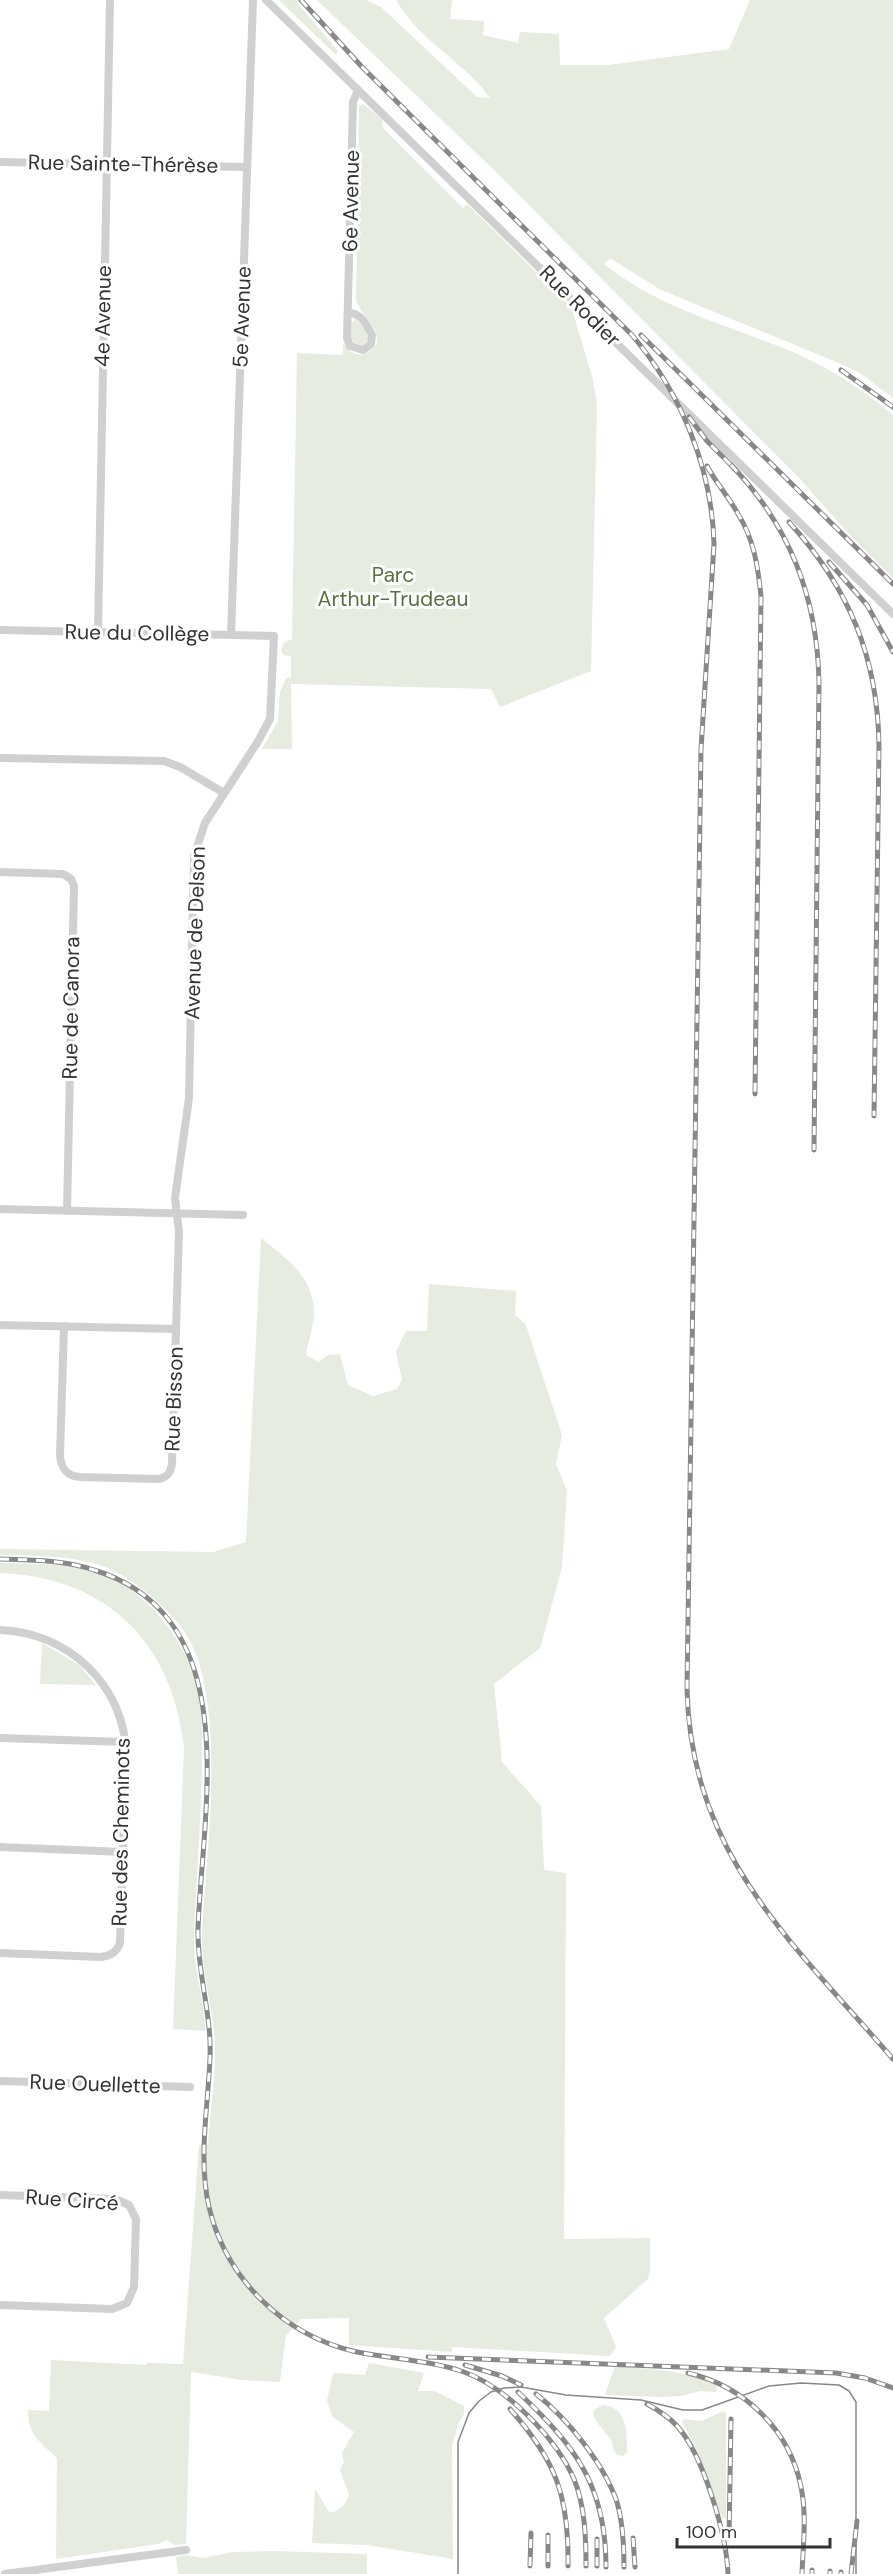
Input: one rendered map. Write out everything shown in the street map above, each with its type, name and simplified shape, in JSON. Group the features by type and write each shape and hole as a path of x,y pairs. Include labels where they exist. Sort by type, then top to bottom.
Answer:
{"street":[{"name":"4e Avenue","path":"98,632 110,0"},
{"name":"5e Avenue","path":"231,635 253,0"},
{"name":"Rue Rodier","path":"266,0 893,614"},
{"name":"6e Avenue","path":"349,313 353,102 358,90"},
{"name":"Rue Sainte-Thérèse","path":"0,162 247,167"},
{"name":"Rue du Collège","path":"0,630 274,636"},
{"name":"Avenue de Delson","path":"177,1214 175,1198 189,1098 194,856 200,832 270,719 274,636"},
{"path":"0,758 164,761 180,767 224,793"},
{"name":"Rue de Canora","path":"0,872 63,874 71,879 74,886 67,1211"},
{"path":"0,1209 243,1215"},
{"name":"Rue Bisson","path":"64,1326 61,1461 68,1475 157,1479 169,1474 172,1463 179,1233 177,1214"},
{"path":"0,1325 176,1329"},
{"name":"Rue des Cheminots","path":"0,1630 42,1637 83,1661 99,1678 114,1700 126,1742 120,1942 112,1954 101,1957 0,1953"},
{"path":"0,1738 126,1742"},
{"path":"0,1847 123,1851"},
{"name":"Rue Ouellette","path":"0,2081 190,2087"},
{"name":"Rue Circé","path":"0,2195 115,2199 129,2205 136,2219 134,2287 130,2299 122,2306 112,2309 0,2305"},
{"path":"5,2574 186,2550"}],"green space":[{"path":"279,0 295,0 338,51 336,55"},
{"path":"317,0 366,0 381,7 477,97 490,98 468,73 416,27 396,0 452,0 450,19 484,21 483,35 518,43 520,32 559,34 560,65 608,65 729,49 750,0 893,0 893,398 860,373 839,363 661,290 610,258 604,264 624,279 667,302 812,361 868,395 893,415 893,578 847,532 801,480 498,174"},
{"name":"Parc Arthur-Trudeau","path":"363,104 382,119 383,128 463,208 467,204 571,306 593,380 597,405 591,671 500,707 491,689 291,684 292,749 262,749 278,721 280,692 286,678 291,678 291,656 283,655 281,650 284,643 292,639 297,353 343,355 343,343 351,352 363,354 368,353 376,345 377,339 376,332 356,300 359,107"},
{"path":"356,320 366,331 368,337 362,345 354,343 351,338 350,323"},
{"path":"261,1238 289,1261 309,1289 314,1313 306,1355 319,1362 328,1355 340,1354 348,1385 373,1396 397,1389 402,1380 396,1352 406,1331 427,1331 429,1284 516,1291 515,1315 526,1325 562,1435 556,1464 567,1491 562,1567 540,1648 494,1684 502,1762 541,1806 544,1870 566,1873 564,2239 650,2238 650,2271 648,2279 604,2318 616,2347 610,2356 452,2347 452,2352 349,2345 349,2318 301,2319 286,2336 280,2382 243,2380 191,2372 186,2544 175,2545 166,2540 158,2544 56,2559 57,2458 33,2432 28,2410 49,2411 51,2360 147,2365 147,2363 183,2364 199,2145 208,2145 215,2059 214,2031 202,1945 210,1820 211,1735 206,1695 198,1660 184,1631 153,1598 128,1579 99,1565 63,1558 0,1555 0,1549 213,1552 246,1542"},
{"path":"0,1563 72,1567 95,1572 113,1580 146,1602 160,1616 172,1632 191,1667 199,1694 202,1720 201,1800 194,1948 205,2031 173,2029 184,1748 177,1710 166,1677 149,1648 128,1623 102,1602 72,1587 38,1577 0,1573"},
{"path":"42,1643 79,1665 96,1685 40,1684"},
{"path":"369,2363 424,2373 418,2391 435,2391 464,2406 464,2414 459,2422 452,2446 453,2559 367,2545 312,2543 315,2489 329,2512 340,2509 349,2495 340,2470 344,2462 342,2453 354,2432 332,2416 327,2401 333,2373 365,2375"},
{"path":"615,2366 694,2376 717,2386 716,2392 700,2391 681,2396 662,2397 605,2395"},
{"path":"603,2405 611,2407 622,2416 627,2437 627,2453 623,2456 617,2455 612,2441 596,2421 593,2413 595,2409"},
{"path":"723,2411 726,2413 726,2518 722,2518 696,2448 682,2422 683,2419 702,2421"},
{"path":"233,2552 367,2554 367,2574 178,2574 176,2557 187,2555 203,2558"}],"tram line":[{"path":"458,2574 458,2442 469,2413 491,2392 504,2388 521,2387 566,2395 641,2400 683,2410 702,2410 769,2386 801,2383 839,2385 849,2391 856,2402 856,2574"}],"railway":[{"path":"301,0 362,67 632,335 665,381 691,433 700,460 712,516 714,544 701,749 687,1689 693,1748 707,1800 727,1848 754,1892 784,1934 893,2059"},
{"path":"641,335 893,584"},
{"path":"841,370 893,407"},
{"path":"689,417 707,441 737,471"},
{"path":"731,465 752,488 784,538 806,592 817,650 819,681 814,1150"},
{"path":"707,466 748,533 757,564 761,596 755,1094"},
{"path":"789,522 810,547 844,598 866,654 873,683 879,747 874,1116"},
{"path":"829,562 867,605 893,652"},
{"path":"0,1559 71,1564 94,1570 143,1594 175,1629 195,1673 205,1723 207,1776 198,1929 210,2042 204,2170 209,2207 217,2233 229,2258 262,2300 305,2333 357,2352 424,2362 464,2372 480,2379 513,2402 555,2447 574,2479 583,2511 586,2566"},
{"path":"428,2357 836,2373 865,2378 893,2388"},
{"path":"465,2365 502,2376 521,2385"},
{"path":"688,2373 728,2388 745,2400 775,2429 787,2447 795,2466 803,2498 802,2574"},
{"path":"518,2392 556,2431 571,2449 583,2469 600,2513 605,2538 606,2567"},
{"path":"536,2394 572,2429 594,2457 611,2487 621,2518 624,2567"},
{"path":"647,2404 677,2426 696,2456 718,2518 727,2558 728,2574"},
{"path":"510,2409 539,2446 557,2482 566,2520 568,2566"},
{"path":"729,2538 731,2419"},
{"path":"851,2574 857,2521"},
{"path":"530,2566 531,2533"},
{"path":"548,2535 548,2566"},
{"path":"633,2538 635,2567"},
{"path":"597,2539 597,2566"}]}
